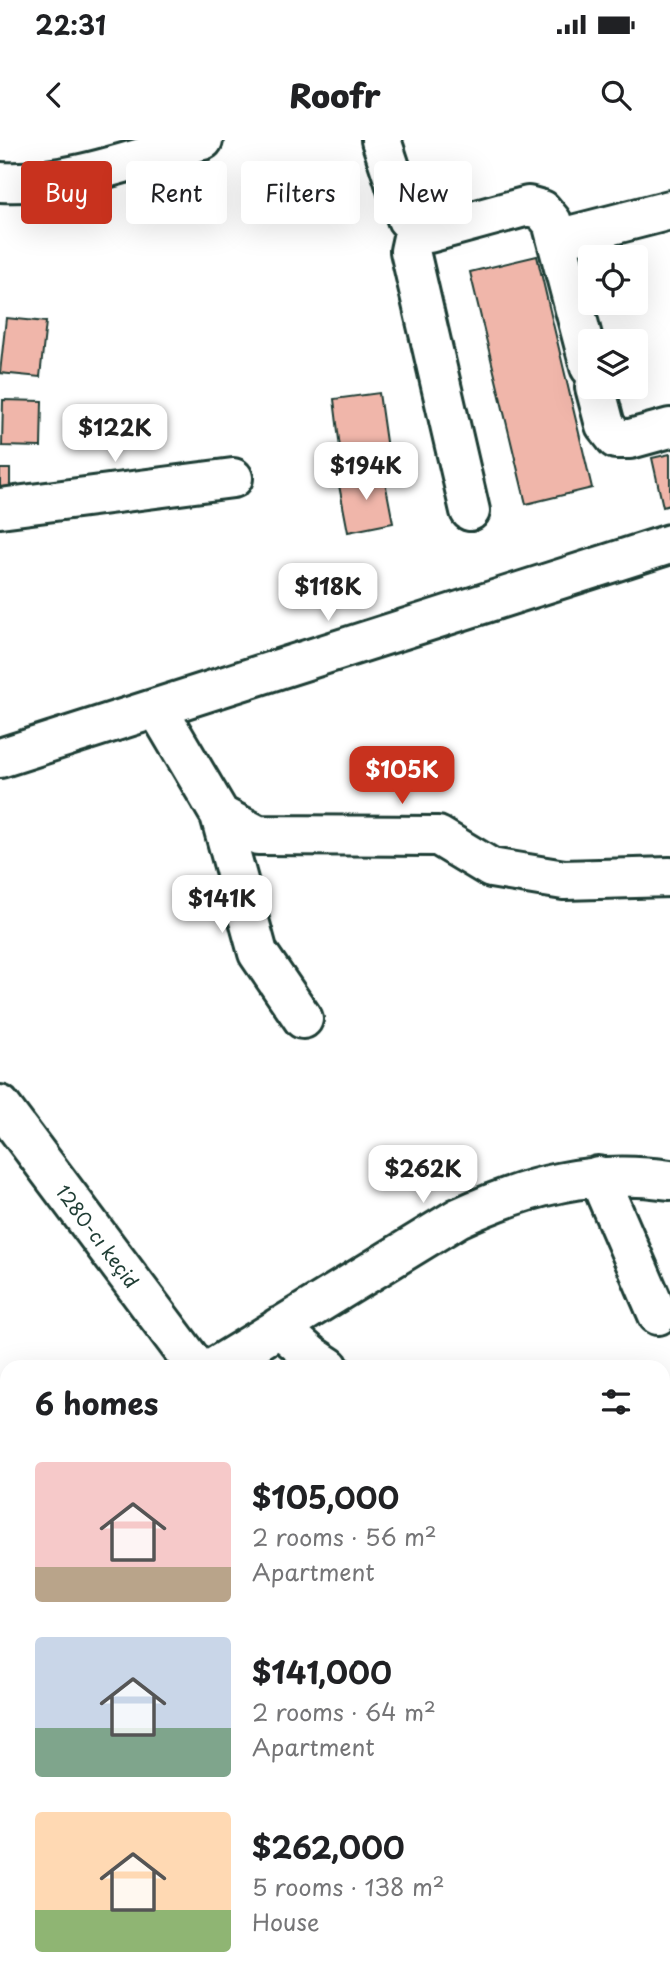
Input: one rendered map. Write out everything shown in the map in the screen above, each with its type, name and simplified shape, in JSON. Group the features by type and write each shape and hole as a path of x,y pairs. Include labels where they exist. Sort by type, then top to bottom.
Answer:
{"street":[{"path":"0,182 48,179 87,171 203,140"},
{"path":"381,140 407,219 415,228 429,233 528,206 542,210 552,222 580,329"},
{"path":"557,239 670,210"},
{"path":"415,228 410,251 470,511"},
{"path":"598,399 605,425 616,439 629,439 670,428"},
{"path":"0,508 233,478"},
{"path":"0,758 158,710 670,544"},
{"path":"158,710 220,815 258,953 303,1019"},
{"path":"220,815 258,835 438,836 491,868 564,880 670,877"},
{"name":"1280-cı keçid","path":"0,1105 191,1360"},
{"path":"226,1360 480,1208 530,1190 598,1176 631,1175 670,1180"},
{"path":"598,1176 658,1315"},
{"path":"279,1327 318,1360"}],"building":[{"path":"537,256 592,488 526,504 470,272"},
{"path":"6,318 46,322 40,377 0,373"},
{"path":"379,393 387,449 341,456 334,399"},
{"path":"3,400 42,401 41,447 2,446"},
{"path":"670,454 670,505 663,507 652,458"},
{"path":"0,469 10,469 10,489 0,489"},
{"path":"383,471 393,523 348,532 338,480"}]}
